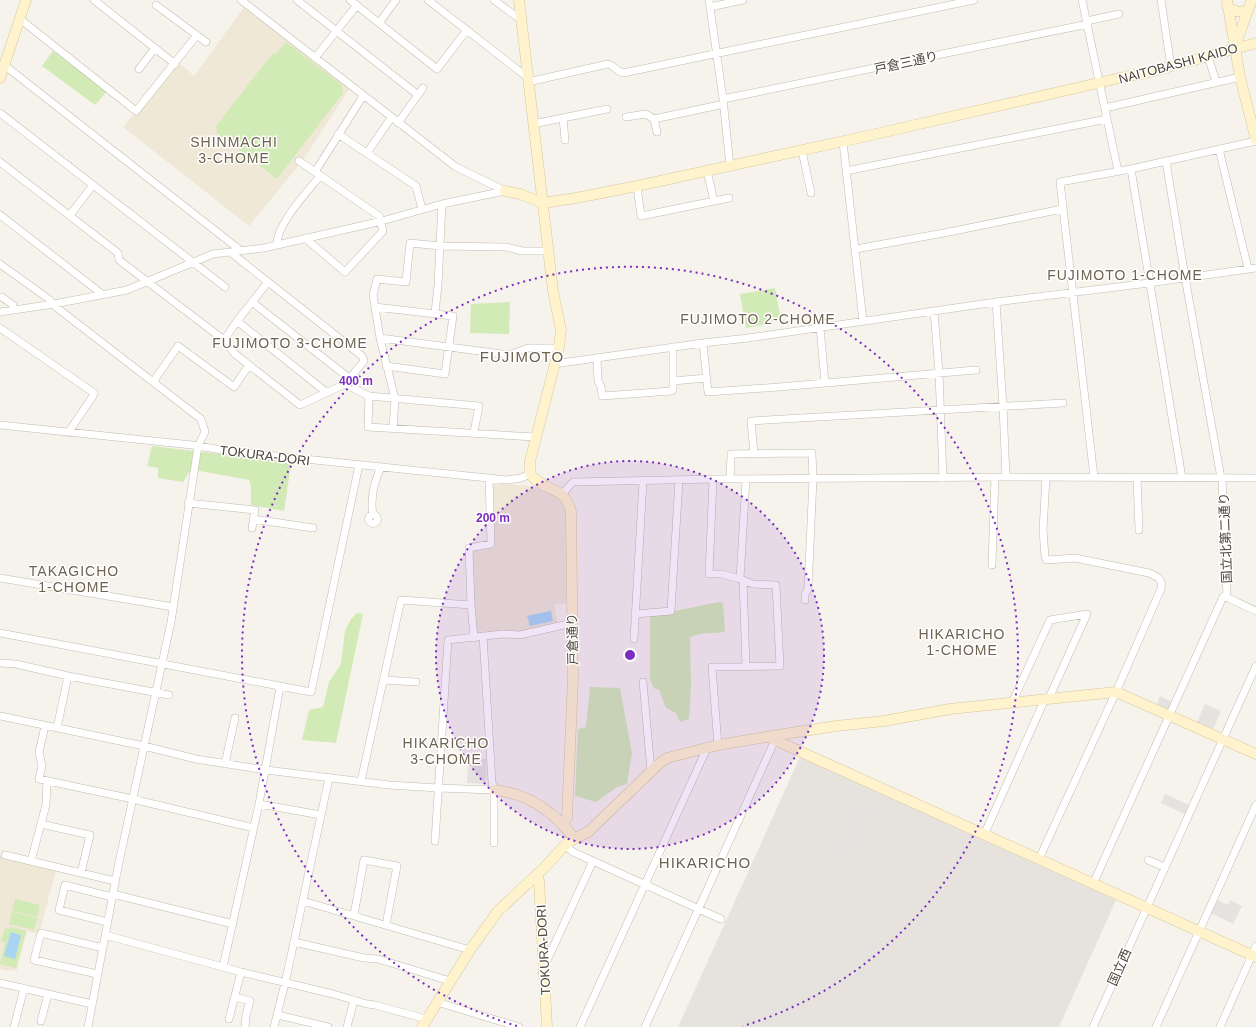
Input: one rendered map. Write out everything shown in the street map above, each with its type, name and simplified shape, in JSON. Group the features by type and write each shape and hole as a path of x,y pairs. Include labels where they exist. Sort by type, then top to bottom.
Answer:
{"street":[{"path":"0,78 26,0"},
{"path":"94,0 175,64"},
{"path":"241,0 456,167 505,191 520,194 543,203"},
{"path":"297,0 418,95"},
{"path":"378,23 396,0"},
{"path":"428,0 528,80"},
{"path":"494,0 521,20"},
{"path":"519,0 553,291 561,330 558,348 530,461 530,474 539,482 562,494 573,482 813,478 1256,478"},
{"path":"730,166 710,3 743,0"},
{"path":"528,80 608,64 612,65 618,72 623,73 974,0"},
{"path":"1082,0 1088,22 1118,170"},
{"path":"1161,0 1171,67"},
{"path":"1234,48 1242,32 1252,0"},
{"path":"315,58 336,31 354,2 378,23 437,69 466,30"},
{"path":"1227,3 1231,10 1237,12 1248,10"},
{"path":"1094,477 1060,182 1118,170 1131,169 1256,140 1240,77 1227,3"},
{"path":"156,5 206,42"},
{"name":"戸倉三通り","path":"654,120 723,102 1119,14"},
{"path":"20,19 136,111 197,35"},
{"name":"NAITOBASHI KAIDO","path":"543,203 637,186 843,142 1171,67 1256,43"},
{"path":"139,69 155,48"},
{"path":"1208,56 1216,82"},
{"path":"4,65 240,250"},
{"path":"1105,108 1240,77"},
{"path":"398,123 423,88"},
{"path":"277,245 277,238 285,222 317,174 338,134 363,96"},
{"path":"533,124 607,108"},
{"path":"0,113 225,287"},
{"path":"626,117 646,114 654,120 657,132"},
{"path":"367,153 391,118"},
{"path":"563,118 566,140"},
{"path":"846,171 1107,119"},
{"path":"338,134 416,186 422,209"},
{"path":"843,142 863,321"},
{"path":"1219,149 1248,268"},
{"path":"802,150 811,193"},
{"path":"299,161 379,216 382,221 384,231 345,272 305,238"},
{"name":"国立北第二通り","path":"1166,161 1185,277 1222,478 1227,597"},
{"path":"0,162 118,253 119,260 224,340 235,354 300,405 347,381 364,361 362,356 230,252"},
{"path":"1131,169 1182,478"},
{"path":"707,171 714,201"},
{"path":"70,216 93,185"},
{"path":"637,186 641,216 729,198"},
{"path":"0,312 54,304 127,290 213,254 277,245 382,221 442,204 505,191"},
{"path":"435,314 442,204"},
{"path":"856,248 949,232 1062,209"},
{"path":"0,215 102,294"},
{"path":"393,428 395,399 380,338 373,295 377,279 406,282 410,243 440,246 506,247 522,251 548,250"},
{"path":"0,264 54,304 201,419 205,432 198,446 163,664 131,800 88,1027"},
{"path":"554,364 748,338 996,302 1256,268"},
{"path":"224,340 268,282"},
{"path":"2,297 13,305 14,310"},
{"path":"252,302 347,381 369,396 479,406 474,432"},
{"path":"996,302 1006,477"},
{"path":"375,307 453,316 445,374 386,366"},
{"path":"934,311 939,373 943,478"},
{"path":"237,321 326,392"},
{"path":"820,327 825,383"},
{"path":"0,328 94,393 68,433"},
{"path":"380,338 510,355 528,348 558,348"},
{"path":"704,343 708,392 976,370"},
{"path":"154,382 178,346 234,388 249,365"},
{"path":"597,358 598,381 601,387 602,396 672,391 673,347"},
{"path":"673,381 707,378"},
{"path":"369,396 368,427 535,436"},
{"path":"754,454 751,421 1063,403"},
{"name":"TOKURA-DORI","path":"0,425 198,446 228,451 489,478 514,480 530,474"},
{"path":"730,479 731,454 812,453 813,478 808,590 805,594 805,600"},
{"path":"0,633 311,692 359,465"},
{"path":"373,515 372,499 381,467"},
{"path":"992,564 995,477"},
{"path":"474,638 469,548 491,544 489,478"},
{"path":"1039,860 1116,692 1162,584 1159,578 1149,573 1075,558 1047,560 1045,557 1043,530 1046,478"},
{"path":"1137,478 1139,530"},
{"path":"713,479 709,574 721,574 753,584 776,585 780,666 712,667 718,746"},
{"path":"746,479 741,579 746,666"},
{"path":"635,614 671,611 679,480"},
{"path":"634,639 643,481"},
{"name":"戸倉通り","path":"562,494 569,504 571,512 573,679 567,818 563,824"},
{"path":"188,503 255,510 252,528"},
{"path":"253,519 313,528"},
{"path":"0,578 173,607"},
{"path":"1093,884 1223,596 1256,611"},
{"path":"361,781 401,600 471,605"},
{"path":"984,834 1087,614 1050,620 1012,703"},
{"path":"435,841 448,640 504,634 520,635 572,623"},
{"path":"483,636 492,782 494,790 494,843"},
{"path":"0,663 16,664 68,676 169,695"},
{"name":"国立西","path":"1093,1027 1256,666"},
{"path":"57,728 68,676"},
{"path":"384,680 416,682"},
{"path":"643,682 651,771"},
{"path":"223,967 266,770 280,687"},
{"path":"105,935 241,972 375,1005 424,1023 470,950 498,912 565,845 574,838 588,832 651,771 667,758 718,746 836,726 884,721 950,709 1116,692 1256,754"},
{"path":"0,716 225,764 329,778 438,788 505,791 533,801 544,807 563,824 574,838"},
{"path":"225,764 230,728 235,718"},
{"path":"45,726 39,752 42,766 39,779 128,798 131,800 254,828"},
{"path":"771,738 1199,932 1255,953 1220,1027"},
{"path":"645,1027 699,909 771,738"},
{"path":"580,1027 707,748"},
{"path":"274,1027 286,982 329,778"},
{"path":"31,861 46,805 47,781"},
{"path":"259,804 321,815"},
{"path":"1156,1027 1256,805"},
{"path":"41,824 90,836 81,873"},
{"path":"565,845 573,852 721,919"},
{"path":"5,855 115,881"},
{"path":"354,915 364,860 397,866 386,925"},
{"path":"1148,860 1164,867"},
{"path":"544,967 593,861"},
{"name":"TOKURA-DORI","path":"536,874 539,880 547,1027"},
{"path":"107,922 59,910 65,885 233,924"},
{"path":"303,901 470,950"},
{"path":"97,976 34,960 41,933 102,948"},
{"path":"294,942 364,958 378,959 450,981"},
{"path":"229,1019 241,972"},
{"path":"0,983 92,1004"},
{"path":"14,1027 24,988"},
{"path":"41,1021 48,994"},
{"path":"235,997 250,1001 246,1015 245,1027"},
{"path":"347,1027 354,1000"},
{"path":"437,1002 519,1027"},
{"path":"278,1015 328,1027"}],"shaded area":[{"path":"245,6 350,88 303,160 249,226 123,127 177,61 194,76"},
{"path":"493,483 531,486 552,494 564,504 568,519 566,603 554,605 558,625 519,632 476,633 471,550 494,546"},
{"path":"1160,696 1172,702 1168,711 1156,705"},
{"path":"1205,704 1221,711 1213,730 1197,722"},
{"path":"800,757 1116,900 1059,1027 678,1027"},
{"path":"472,759 487,759 485,784 467,783 468,763 472,763"},
{"path":"1165,794 1189,805 1185,814 1161,803"},
{"path":"858,805 872,811 850,860 836,853"},
{"path":"0,853 1,857 56,870 39,934 27,931 17,970 8,971 0,969"},
{"path":"1218,900 1228,905 1230,900 1242,906 1233,924 1211,913"}],"green space":[{"path":"286,42 342,85 343,93 277,179 217,133 216,126 273,53 275,55"},
{"path":"53,51 107,91 95,105 42,66"},
{"path":"775,288 781,321 746,328 740,294"},
{"path":"510,302 509,334 470,333 471,304"},
{"path":"152,446 271,460 291,464 284,511 251,505 251,486 249,480 200,471 189,472 183,482 158,478 158,468 147,466"},
{"path":"719,602 723,603 725,632 699,634 690,637 691,686 689,719 680,722 676,713 666,708 659,690 653,687 650,679 650,616"},
{"path":"357,613 363,614 336,743 302,740 309,710 323,707 329,682 341,664 345,631 351,619"},
{"path":"590,687 620,688 632,753 627,784 617,787 596,802 575,796 578,729 586,727"},
{"path":"15,899 40,905 37,917 12,911"},
{"path":"12,912 37,918 34,930 9,924"},
{"path":"11,927 26,931 16,968 0,964 5,942 1,941 5,928 9,929"}],"water":[{"path":"551,611 553,621 530,626 527,616"},
{"path":"11,932 21,935 15,959 4,956"}],"district":[{"name":"SHINMACHI 3-CHOME","path":"234,150"},
{"name":"FUJIMOTO 1-CHOME","path":"1125,275"},
{"name":"FUJIMOTO 2-CHOME","path":"758,319"},
{"name":"FUJIMOTO 3-CHOME","path":"290,343"},
{"name":"FUJIMOTO","path":"522,357"},
{"name":"TAKAGICHO 1-CHOME","path":"74,580"},
{"name":"HIKARICHO 1-CHOME","path":"962,642"},
{"name":"HIKARICHO 3-CHOME","path":"446,752"},
{"name":"HIKARICHO","path":"705,863"}]}
